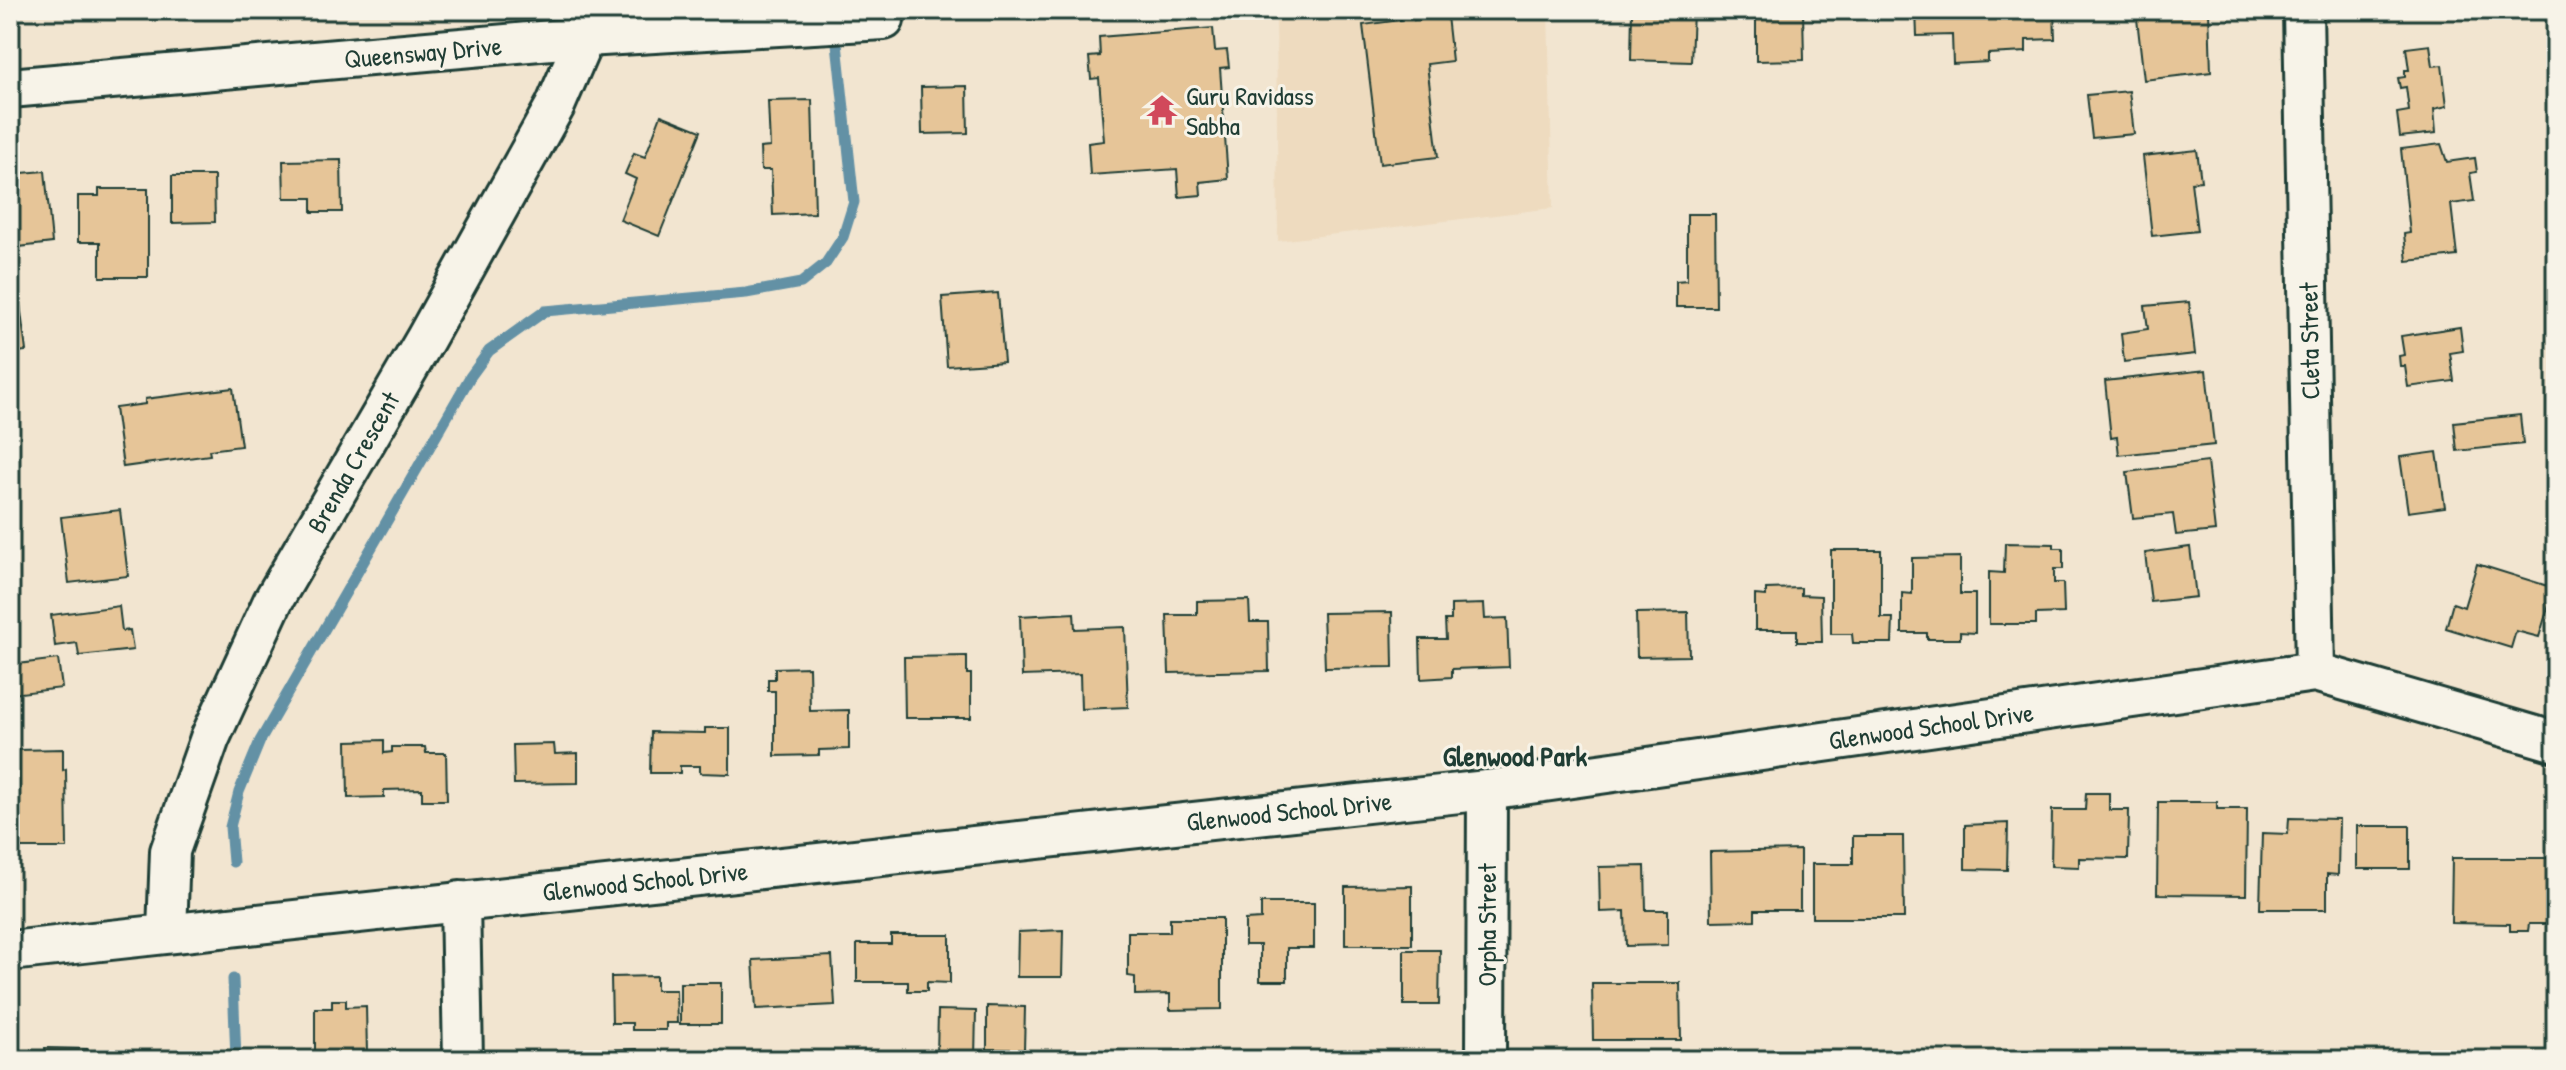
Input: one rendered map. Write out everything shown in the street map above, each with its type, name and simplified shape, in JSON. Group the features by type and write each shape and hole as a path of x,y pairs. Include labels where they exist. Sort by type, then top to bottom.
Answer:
{"street":[{"name":"Cleta Street","path":"2303,10 2315,672"},
{"name":"Queensway Drive","path":"10,88 587,23 884,20"},
{"name":"Brenda Crescent","path":"167,932 170,851 210,738 273,601 516,179 555,106 587,23"},
{"name":"Glenwood School Drive","path":"10,951 1487,790 2315,672 2556,742"},
{"name":"Orpha Street","path":"1486,1060 1487,790"},
{"path":"460,901 463,1060"}],"shaded area":[{"path":"1276,10 1548,10 1553,208 1278,241"}],"building":[{"path":"1632,10 1693,10 1691,62 1631,60"},
{"path":"1756,10 1803,10 1804,60 1756,61"},
{"path":"1916,10 2054,10 2055,39 2026,40 2026,52 1988,54 1988,62 1953,64 1952,35 1917,36"},
{"path":"2136,10 2209,10 2211,72 2144,80"},
{"path":"1414,12 1414,20 1447,16 1452,61 1427,64 1438,157 1380,164 1363,25 1401,20 1400,13"},
{"name":"Guru Ravidass Sabha","path":"1213,28 1215,51 1227,50 1229,67 1220,68 1228,179 1200,182 1201,195 1179,197 1177,169 1090,175 1088,143 1104,141 1099,78 1091,79 1089,57 1100,56 1099,37"},
{"path":"2430,45 2433,66 2442,65 2447,106 2434,109 2436,133 2400,137 2397,113 2409,111 2406,87 2400,88 2398,78 2405,77 2405,70 2409,70 2406,48"},
{"path":"967,86 968,133 922,134 921,87"},
{"path":"2129,91 2134,134 2092,138 2087,95"},
{"path":"812,100 815,213 773,215 771,170 761,170 760,148 770,147 768,101"},
{"path":"661,115 701,131 659,236 620,220 636,179 625,174 634,153 645,157"},
{"path":"2556,132 2556,178 2545,176"},
{"path":"2441,144 2447,162 2475,158 2477,172 2470,173 2474,201 2451,204 2457,256 2407,261 2404,234 2410,233 2401,149"},
{"path":"2197,150 2201,181 2191,182 2197,231 2152,236 2143,156"},
{"path":"341,160 342,212 312,212 312,198 284,198 283,161"},
{"path":"45,171 52,243 10,248 10,174"},
{"path":"172,176 214,176 215,222 172,223"},
{"path":"99,189 148,189 148,277 100,277 100,242 78,242 78,196 99,196"},
{"path":"1687,214 1715,214 1716,307 1676,307 1676,281 1687,280"},
{"path":"17,281 26,351 10,353 10,282"},
{"path":"998,293 1004,362 947,366 942,297"},
{"path":"2189,302 2195,354 2124,362 2121,333 2148,329 2145,306"},
{"path":"2460,327 2463,351 2450,353 2454,381 2408,387 2405,366 2400,366 2399,356 2404,355 2401,336"},
{"path":"2206,370 2214,445 2119,455 2117,437 2111,438 2105,381"},
{"path":"233,388 241,446 209,450 210,455 123,467 115,408 145,404 145,399"},
{"path":"2520,415 2523,444 2457,451 2454,422"},
{"path":"2437,452 2445,507 2408,512 2400,457"},
{"path":"2207,462 2215,531 2176,535 2173,514 2133,518 2127,472"},
{"path":"120,510 128,576 69,583 61,517"},
{"path":"2005,543 2054,544 2054,548 2063,548 2063,569 2054,569 2054,583 2063,583 2064,613 2036,614 2036,624 1989,624 1989,572 2004,573"},
{"path":"2190,547 2196,597 2151,602 2145,553"},
{"path":"1831,550 1881,550 1881,618 1893,618 1892,643 1853,643 1852,634 1831,634"},
{"path":"1960,557 1960,594 1975,594 1975,633 1960,632 1960,639 1927,639 1927,633 1902,633 1902,593 1912,594 1912,558"},
{"path":"2477,564 2554,588 2539,637 2516,631 2511,648 2446,628 2453,603 2464,607"},
{"path":"1801,588 1801,595 1821,596 1822,642 1797,642 1797,630 1755,630 1755,595 1766,596 1766,589"},
{"path":"1249,600 1250,622 1268,622 1269,671 1169,673 1167,615 1197,615 1197,601"},
{"path":"1484,604 1485,619 1507,618 1509,667 1452,669 1452,677 1421,679 1420,639 1446,639 1445,620 1451,620 1451,605"},
{"path":"119,606 122,631 130,630 133,650 79,656 77,643 55,646 51,615"},
{"path":"1392,612 1393,667 1325,668 1323,613"},
{"path":"1688,612 1689,656 1637,657 1636,613"},
{"path":"1074,613 1075,629 1125,627 1128,707 1081,709 1080,674 1022,676 1020,616"},
{"path":"967,656 967,674 971,674 971,718 905,718 904,657"},
{"path":"58,659 62,688 13,694 10,665"},
{"path":"809,667 810,711 849,710 849,749 819,750 819,755 775,756 775,691 768,691 768,679 775,679 775,668"},
{"path":"705,728 730,728 730,774 700,773 700,766 680,766 680,773 650,773 651,732 705,733"},
{"path":"384,740 384,753 392,752 392,747 425,747 426,753 446,753 447,800 422,800 422,789 384,790 384,797 348,798 347,741"},
{"path":"554,744 555,754 578,753 578,783 514,784 513,745"},
{"path":"63,749 67,848 19,848 18,750"},
{"path":"2086,793 2109,793 2109,810 2129,810 2128,859 2079,858 2079,867 2051,866 2052,810 2085,810"},
{"path":"2158,802 2217,802 2217,809 2247,809 2246,895 2157,894"},
{"path":"2289,818 2339,819 2338,875 2327,874 2327,909 2260,909 2262,833 2288,834"},
{"path":"2008,823 2007,870 1965,869 1965,825"},
{"path":"2357,826 2410,826 2410,869 2357,869"},
{"path":"1853,836 1903,836 1904,918 1812,918 1812,864 1853,864"},
{"path":"1800,850 1800,910 1755,910 1755,920 1711,921 1710,852"},
{"path":"2452,858 2550,858 2549,924 2529,924 2528,931 2510,931 2510,924 2451,923"},
{"path":"1645,866 1646,910 1668,910 1668,945 1626,946 1625,911 1600,912 1599,867"},
{"path":"1412,886 1412,945 1345,945 1345,887"},
{"path":"1261,903 1314,903 1314,948 1287,948 1287,981 1260,981 1260,945 1245,945 1245,920 1261,919"},
{"path":"1170,918 1222,918 1222,1009 1170,1010 1170,994 1135,995 1135,977 1128,976 1128,932 1170,932"},
{"path":"1063,930 1062,977 1017,977 1018,932"},
{"path":"891,935 950,935 950,983 927,982 927,991 908,991 908,982 857,982 857,944 891,944"},
{"path":"1404,950 1440,950 1439,1005 1404,1005"},
{"path":"832,956 835,1005 756,1009 753,960"},
{"path":"656,976 656,990 676,990 677,1023 666,1023 666,1030 632,1030 632,1023 612,1023 611,977"},
{"path":"680,983 721,983 721,1024 680,1024"},
{"path":"1592,983 1680,983 1681,1040 1593,1040"},
{"path":"332,1000 346,1000 346,1007 366,1006 367,1054 343,1055 343,1060 315,1060 315,1008 332,1008"},
{"path":"987,1006 1025,1007 1024,1050 987,1049"},
{"path":"938,1010 976,1011 975,1058 937,1057"},
{"path":"45,1048 87,1049 87,1055 119,1056 119,1060 45,1060"},
{"path":"637,1049 638,1060 570,1060 570,1051"},
{"path":"208,1053 208,1060 138,1060 138,1054"}],"waterway":[{"path":"233,862 230,827 239,792 260,741 470,377 489,351 545,311 746,293 801,283 826,263 843,237 854,202 836,34"},
{"path":"233,979 236,1060"}],"place":[{"name":"Guru Ravidass Sabha","path":"1162,110"}],"district":[{"name":"Glenwood Park","path":"1515,756"}]}
